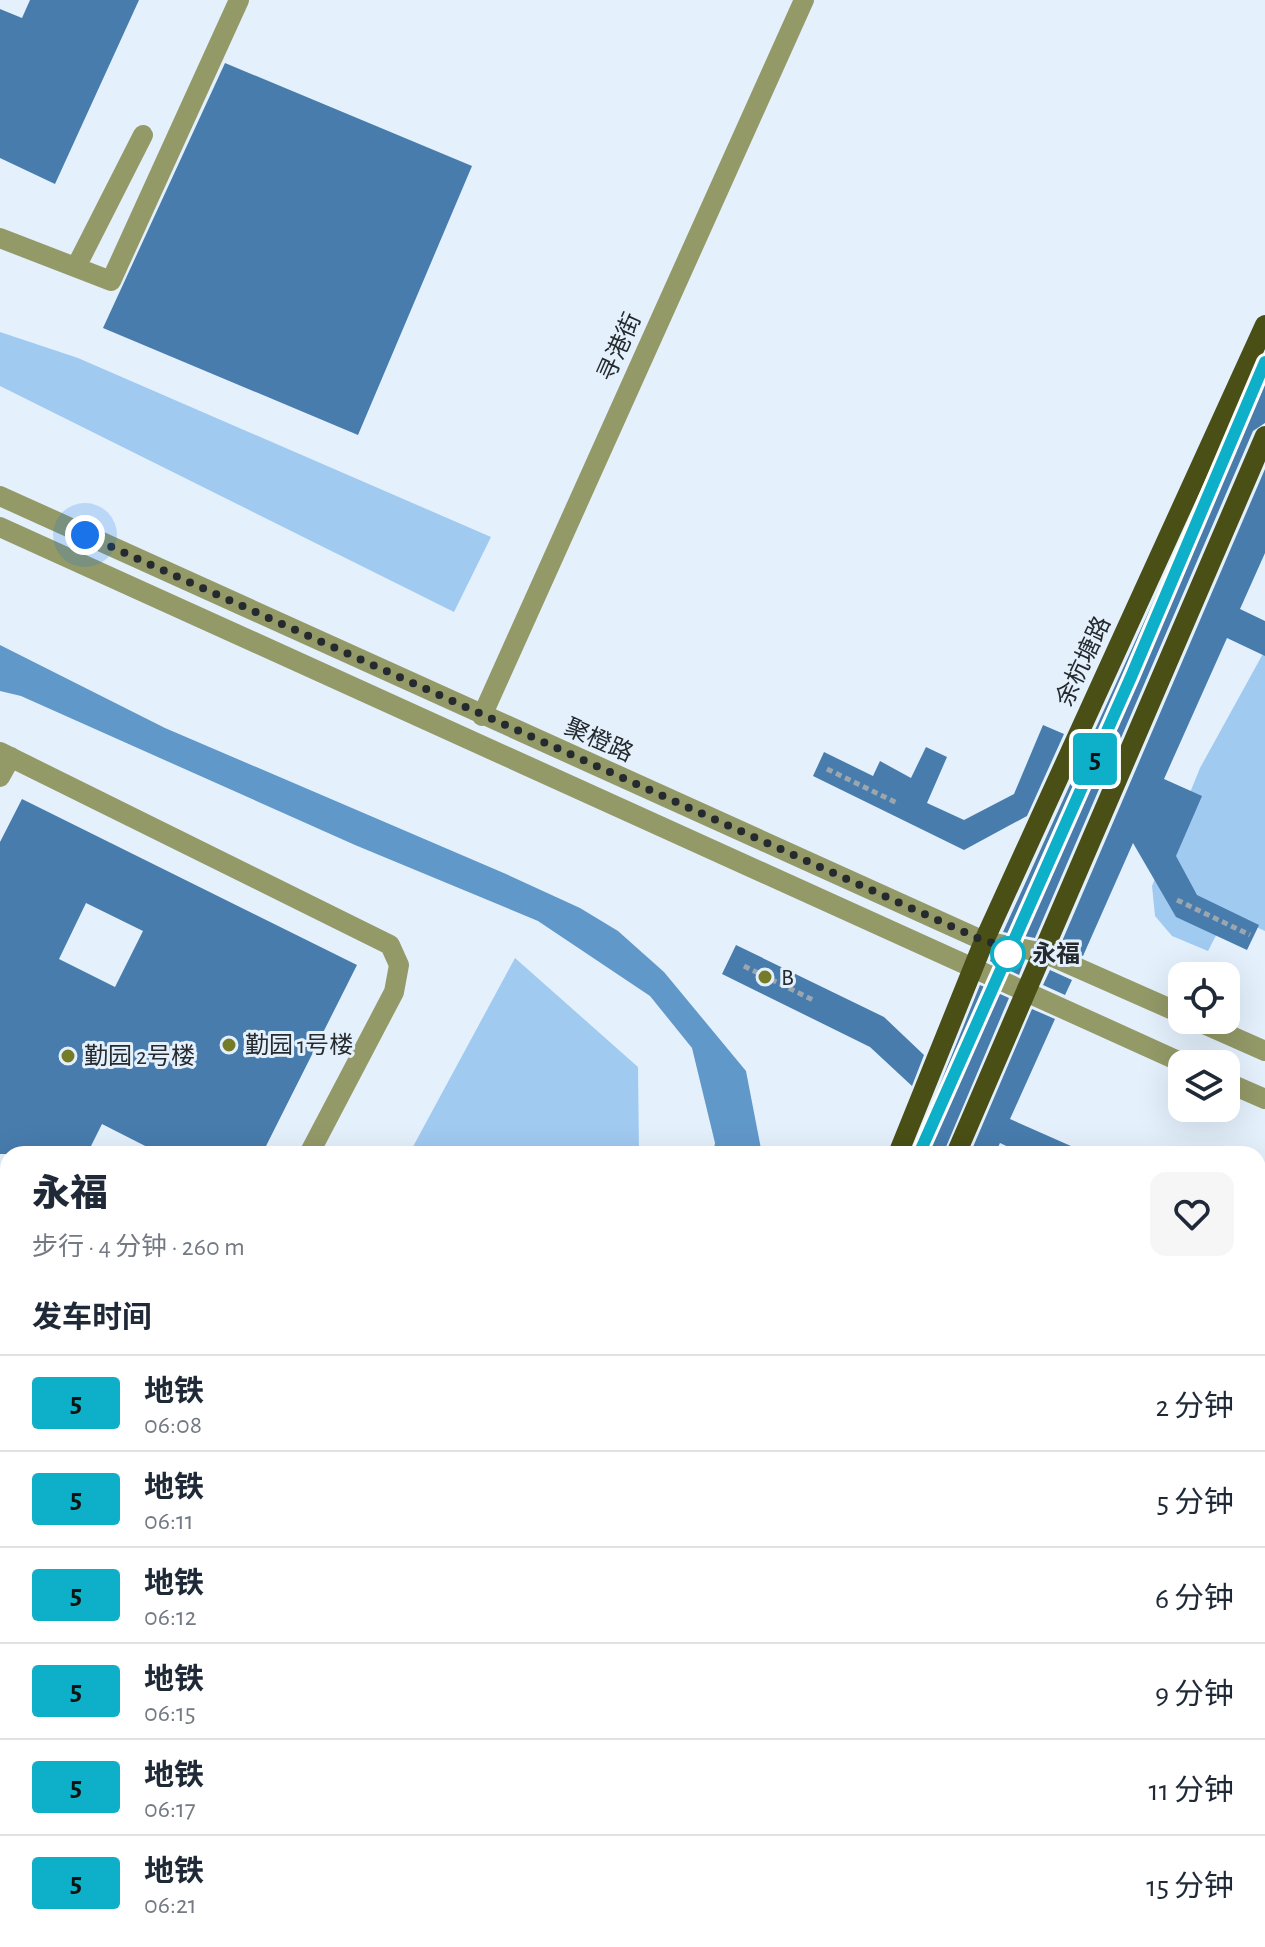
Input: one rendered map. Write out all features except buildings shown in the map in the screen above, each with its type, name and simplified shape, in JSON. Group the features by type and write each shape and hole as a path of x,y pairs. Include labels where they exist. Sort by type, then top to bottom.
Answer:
{"main road":[{"name":"余杭塘路","path":"901,1146 972,968 1265,325"},
{"path":"959,1146 1265,436"}],"street":[{"path":"0,238 111,281 239,0"},
{"name":"寻港街","path":"482,716 804,0"},
{"path":"76,267 143,135"},
{"name":"聚橙路","path":"0,496 984,941 1044,953 1168,1008"},
{"path":"0,527 1168,1056"},
{"path":"0,777 5,754 390,945 399,965 394,992 313,1146"},
{"path":"1227,1034 1265,1051"},
{"path":"1240,1088 1265,1099"}],"path":[{"path":"827,769 899,804"},
{"path":"1177,900 1250,935"},
{"path":"744,966 815,1001"}],"shaded area":[{"path":"0,332 78,358 491,537 454,612 0,386"},
{"path":"0,645 165,728 580,908 618,931 664,972 746,1071 760,1146 714,1146 692,1048 650,996 538,921 355,845 21,696 0,691"},
{"path":"1265,650 1265,931 1227,914 1208,951 1172,936 1155,916 1152,886 1200,768"},
{"path":"515,958 638,1067 639,1146 413,1146"}],"metro line":[{"name":"5","path":"923,1146 1131,677 1265,362"}],"place":[{"name":"永福","path":"1008,954"},
{"name":"B","path":"765,977"},
{"name":"勤园 1号楼","path":"229,1045"},
{"name":"勤园 2号楼","path":"68,1056"}],"route":[{"path":"85,535 984,941 1014,947 1008,954"}]}
